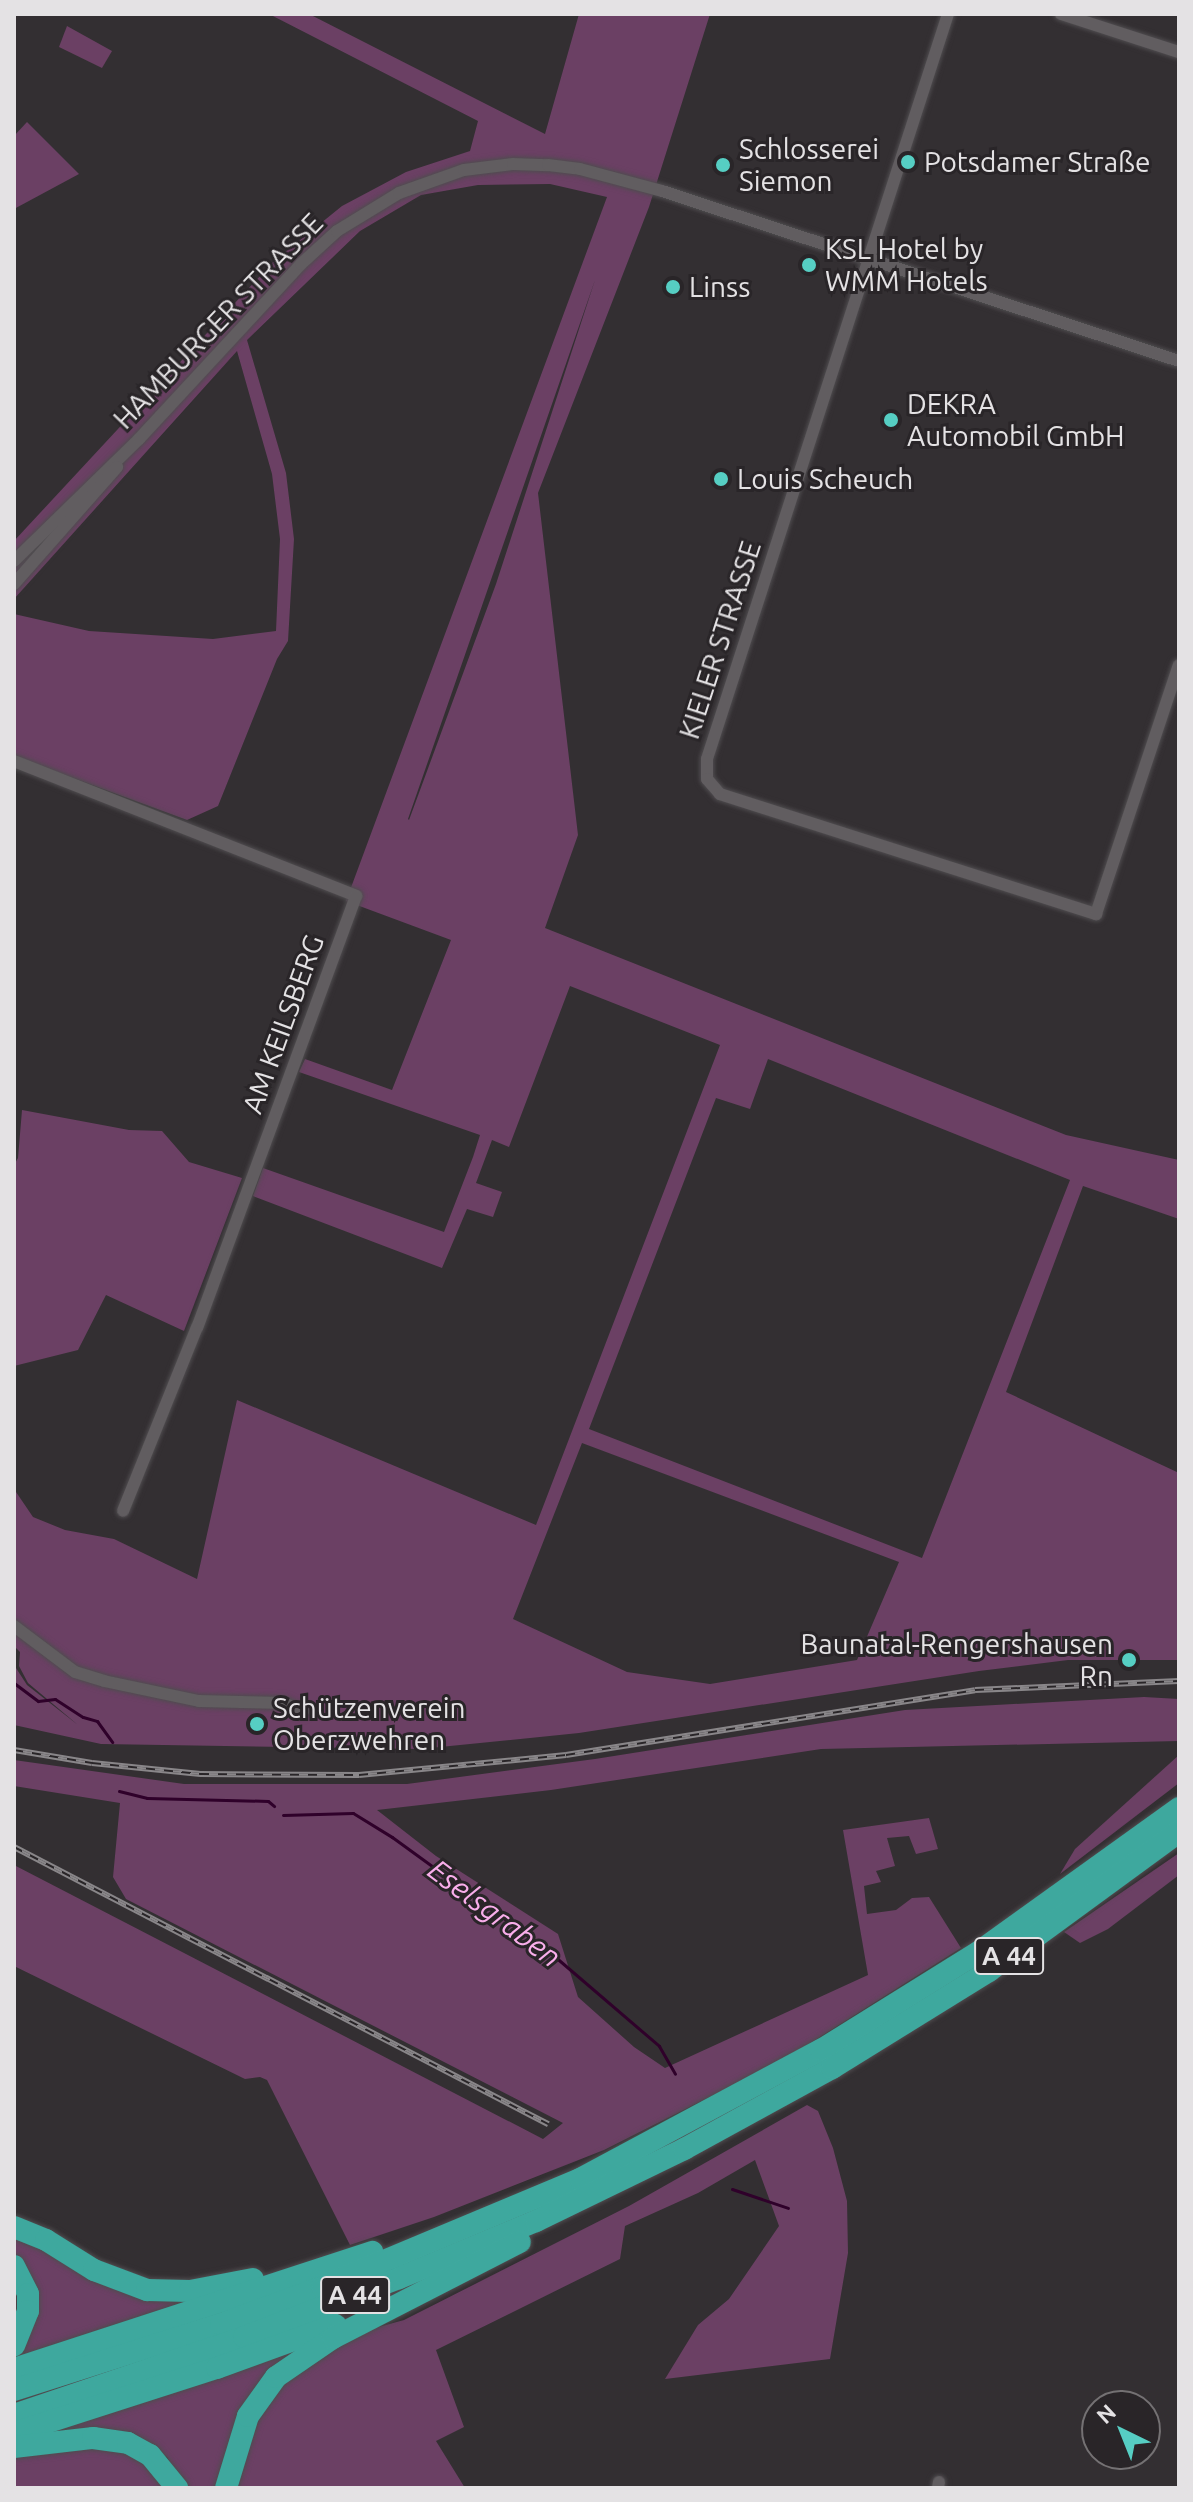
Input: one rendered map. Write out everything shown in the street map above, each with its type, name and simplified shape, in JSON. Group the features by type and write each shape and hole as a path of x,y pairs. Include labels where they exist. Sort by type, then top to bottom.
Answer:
{"highway":[{"name":"A 44","path":"14,2415 244,2337 536,2221 679,2140 980,1951 1179,1808"},
{"name":"A 44","path":"14,2390 221,2324 322,2287 679,2140 832,2068 989,1971 1179,1832"},
{"path":"14,2369 353,2259 679,2140"},
{"path":"226,2488 248,2416 276,2377 333,2338 602,2201 679,2140"},
{"path":"14,2227 46,2240 112,2278 165,2293 231,2284 353,2259"},
{"path":"14,2266 28,2294 28,2311 14,2345"},
{"path":"14,2433 217,2368 426,2289"},
{"path":"14,2447 93,2438 128,2443 150,2455 177,2488"}],"street":[{"path":"869,259 948,14"},
{"path":"1061,14 1179,52"},
{"name":"HAMBURGER STRASSE","path":"14,561 139,439 301,264 337,231 375,205 444,175 513,164 580,169 662,191 1179,361"},
{"name":"KIELER STRASSE","path":"869,259 707,759 707,779 720,794 1096,914 1179,665"},
{"path":"14,584 139,439"},
{"name":"AM KEILSBERG","path":"14,761 356,896 197,1327 123,1511"},
{"path":"14,1626 75,1672 104,1681 199,1701 283,1703 303,1711"}],"shaded area":[{"path":"269,14 309,14 545,134 579,14 710,14 649,207 538,493 578,835 545,928 1066,1135 1179,1160 1179,1219 1083,1186 1006,1392 1179,1473 1179,1660 1068,1660 579,1733 420,1749 101,1744 14,1725 14,1648 16,1668 27,1685 78,1725 28,1683 19,1666 20,1652 14,1646 14,1489 33,1517 65,1530 114,1539 197,1579 237,1400 536,1525 720,1045 570,986 509,1147 492,1140 476,1183 502,1192 493,1217 467,1209 442,1268 253,1196 263,1168 444,1232 473,1157 480,1135 299,1072 305,1059 392,1090 451,940 346,901 607,197 550,184 478,185 421,195 360,231 247,340 286,473 294,539 288,641 277,659 218,806 187,820 14,756 14,614 89,631 213,639 276,631 280,539 272,474 237,351 14,599 14,541 273,262 342,206 406,172 470,151 478,121","holes":["595,280 496,584 409,820 408,819","768,1059 1070,1180 922,1558 589,1429 716,1098 750,1109","582,1443 899,1562 857,1660 710,1684 627,1672 513,1619"]},
{"path":"67,26 112,51 102,68 59,47"},
{"path":"27,122 79,174 14,209 14,136"},
{"path":"22,1110 129,1130 162,1131 189,1162 242,1178 184,1331 106,1295 78,1350 14,1366 14,1165 18,1158"},
{"path":"1144,1697 1179,1699 1179,1741 821,1749 551,1790 377,1810 436,1856 558,1934 578,1997 634,2047 665,2068 868,1975 843,1830 929,1818 938,1849 916,1854 909,1836 887,1838 895,1866 876,1871 881,1882 864,1886 867,1914 896,1910 912,1898 929,1897 961,1948 785,2059 604,2150 434,2217 350,2245 267,2080 260,2077 245,2079 14,1966 14,1865 543,2139 563,2123 126,1899 113,1877 120,1803 14,1786 14,1760 184,1784 407,1784 595,1759 905,1710"},
{"path":"1179,1755 1179,1783 1060,1874 1075,1849"},
{"path":"1179,1853 1179,1875 1108,1929 1080,1943 1064,1932"},
{"path":"807,2105 818,2111 833,2148 847,2201 848,2253 830,2359 665,2379 698,2325 729,2299 779,2226 755,2160 698,2193 625,2226 620,2259 436,2350 464,2427 436,2441 465,2488 185,2488 167,2457 144,2441 60,2433 57,2429 292,2351 404,2320 629,2206"},
{"path":"14,2235 192,2297 186,2304 14,2358 14,2351 25,2340"},
{"path":"94,2444 137,2453 169,2488 14,2488 14,2455"}],"waterway":[{"name":"Eselsgraben","path":"14,1086 14,1150"},
{"name":"Eselsgraben","path":"14,1683 38,1701 55,1699 83,1717 97,1721 112,1742"},
{"name":"Eselsgraben","path":"119,1791 147,1798 268,1801 274,1806"},
{"name":"Eselsgraben","path":"283,1815 353,1813 392,1837 546,1949 659,2046 675,2074"},
{"name":"Eselsgraben","path":"732,2189 788,2208"}],"railway":[{"path":"14,1750 92,1763 200,1774 359,1775 566,1755 975,1690 1179,1681"},
{"path":"14,1847 548,2124"}],"place":[{"name":"Potsdamer Straße","path":"908,162"},
{"name":"Schlosserei Siemon","path":"723,165"},
{"name":"KSL Hotel by WMM Hotels","path":"809,265"},
{"name":"Linss","path":"673,287"},
{"name":"DEKRA Automobil GmbH","path":"891,420"},
{"name":"Louis Scheuch","path":"721,479"},
{"name":"Baunatal-Rengershausen Rn","path":"1129,1660"},
{"name":"Schützenverein Oberzwehren","path":"257,1724"}]}
